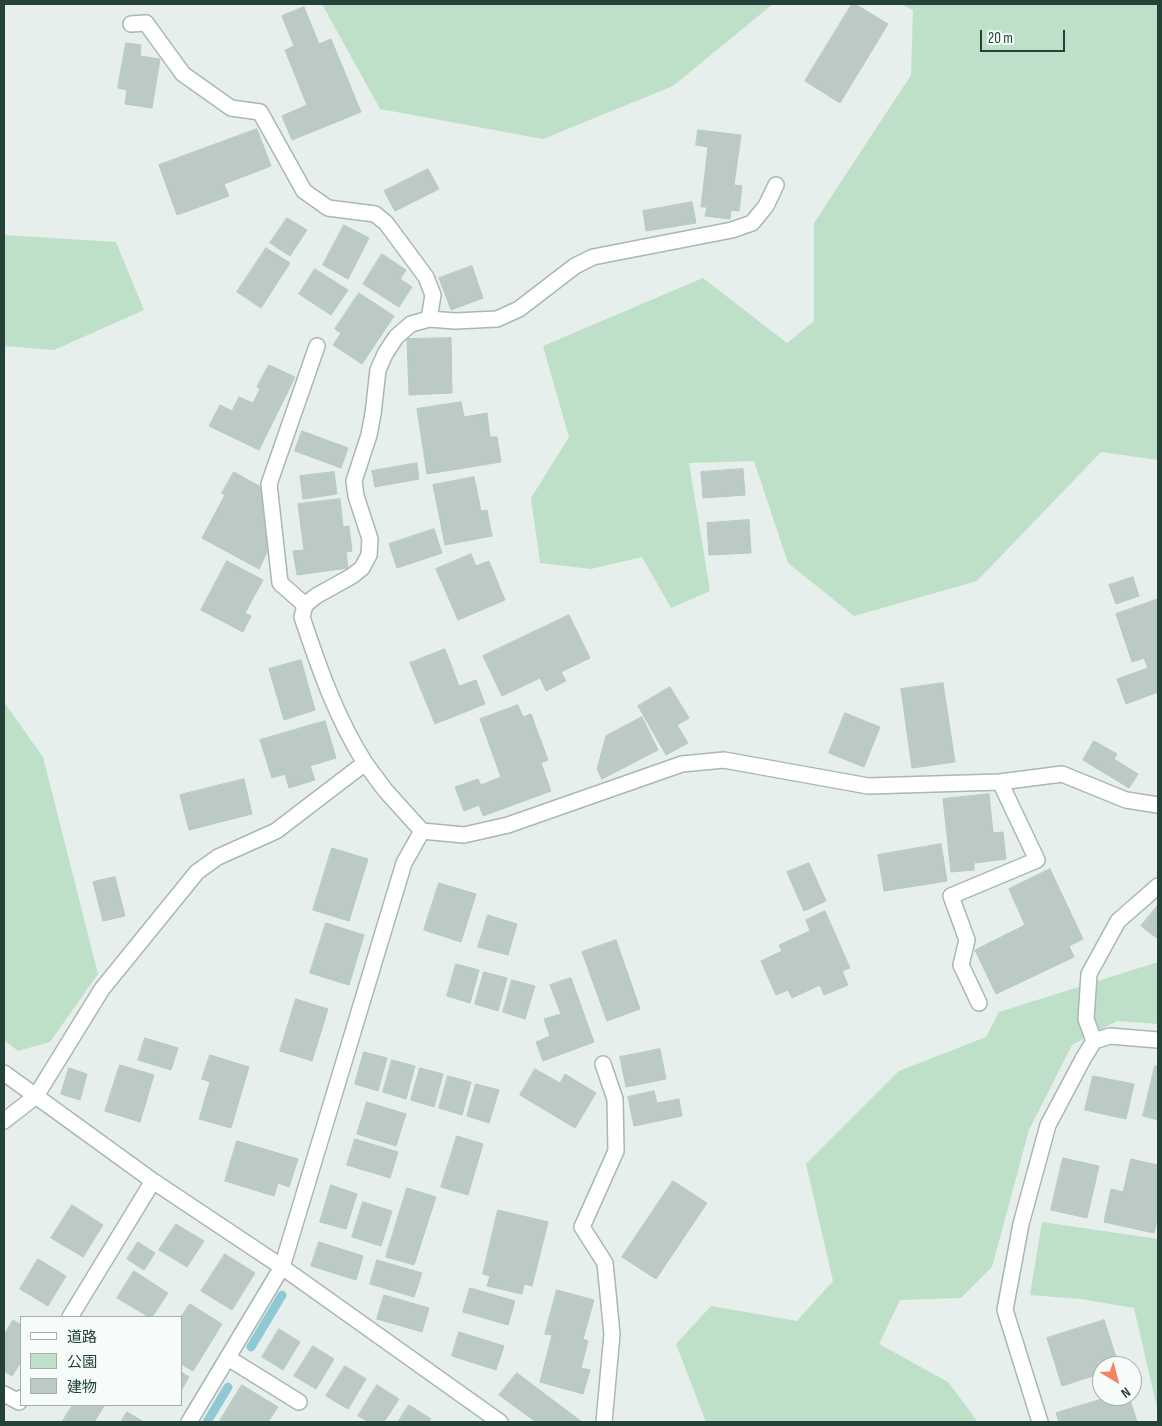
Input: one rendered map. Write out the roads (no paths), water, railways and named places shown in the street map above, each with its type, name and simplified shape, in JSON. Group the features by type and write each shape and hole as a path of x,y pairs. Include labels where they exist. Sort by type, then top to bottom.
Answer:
{"street":[{"path":"131,24 146,23 184,74 230,108 260,112 304,191 328,208 374,214 386,224 426,277 432,295 429,319"},
{"path":"776,185 766,206 752,223 732,230 593,257 575,266 519,309 497,319 455,321 429,319 411,324 396,337 385,354 378,370 369,435 354,481 356,496 370,539 369,554 362,568 352,576 316,596 305,605 302,617 331,701 350,738 385,790 422,831 464,835 508,825 682,764 724,760 868,786 1000,782 1062,774 1126,800 1158,805"},
{"path":"305,605 280,583 269,484 317,346"},
{"path":"4,1121 36,1096 102,989 197,872 218,857 276,831 366,763"},
{"path":"979,1003 961,965 967,940 951,896 1037,860 1000,782"},
{"path":"189,1422 282,1267 404,863 422,831"},
{"path":"1094,1041 1086,1019 1089,974 1118,921 1158,886"},
{"path":"1040,1422 1005,1310 1021,1224 1048,1125 1094,1041 1110,1036 1158,1040"},
{"path":"603,1064 615,1099 616,1151 582,1227 605,1263 612,1334 604,1422"},
{"path":"4,1073 153,1181 282,1267 500,1422"},
{"path":"71,1316 153,1181"},
{"path":"228,1358 299,1402"},
{"path":"4,1394 18,1402 20,1399"}],"waterway":[{"path":"251,1347 282,1295"},
{"path":"207,1422 228,1387"}]}
